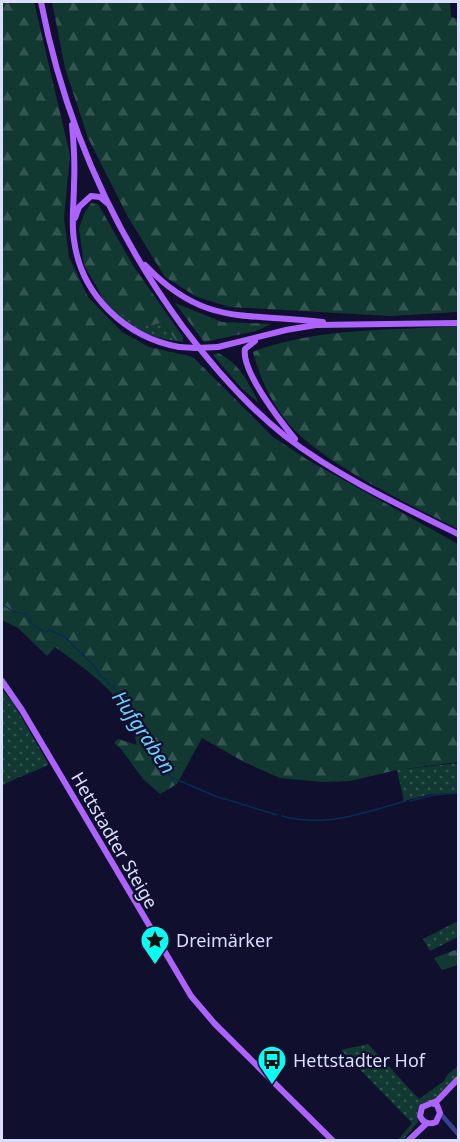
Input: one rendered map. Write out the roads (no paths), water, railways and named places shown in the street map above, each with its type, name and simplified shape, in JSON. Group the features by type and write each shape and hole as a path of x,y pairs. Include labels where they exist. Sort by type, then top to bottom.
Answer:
{"main road":[{"path":"41,2 71,118 108,204 168,306 220,372 263,417 302,448 366,486 459,534"},
{"path":"71,118 75,156 73,228 75,250 81,269 93,292 106,309 136,333 179,347 218,347 298,327 336,324 459,323"},
{"path":"73,228 77,212 87,199 96,196 108,204"},
{"path":"137,256 170,289 208,310 225,314 336,324"},
{"path":"264,336 245,349 246,363 275,414 302,448"},
{"name":"Hettstadter Steige","path":"2,681 22,710 191,996 215,1024 332,1140"},
{"path":"427,1122 420,1110 424,1104 437,1101 459,1079"},
{"path":"410,1139 427,1122 438,1119 441,1103 447,1092"},
{"path":"431,1103 437,1105 440,1112"}],"street":[{"path":"440,1112 452,1129"},
{"path":"427,1122 441,1123 459,1134"}],"waterway":[{"name":"Hufgraben","path":"2,604 14,612 26,614 31,623 45,633 49,630 64,636 94,666 100,675 127,700 137,729 156,748 161,764 171,777 215,796 277,815"},
{"name":"Hufgraben","path":"410,801 434,795 458,793"},
{"name":"Hufgraben","path":"282,816 329,820 406,801"}],"place":[{"name":"Dreimärker","path":"155,966"},
{"name":"Hettstadter Hof","path":"272,1086"}]}
